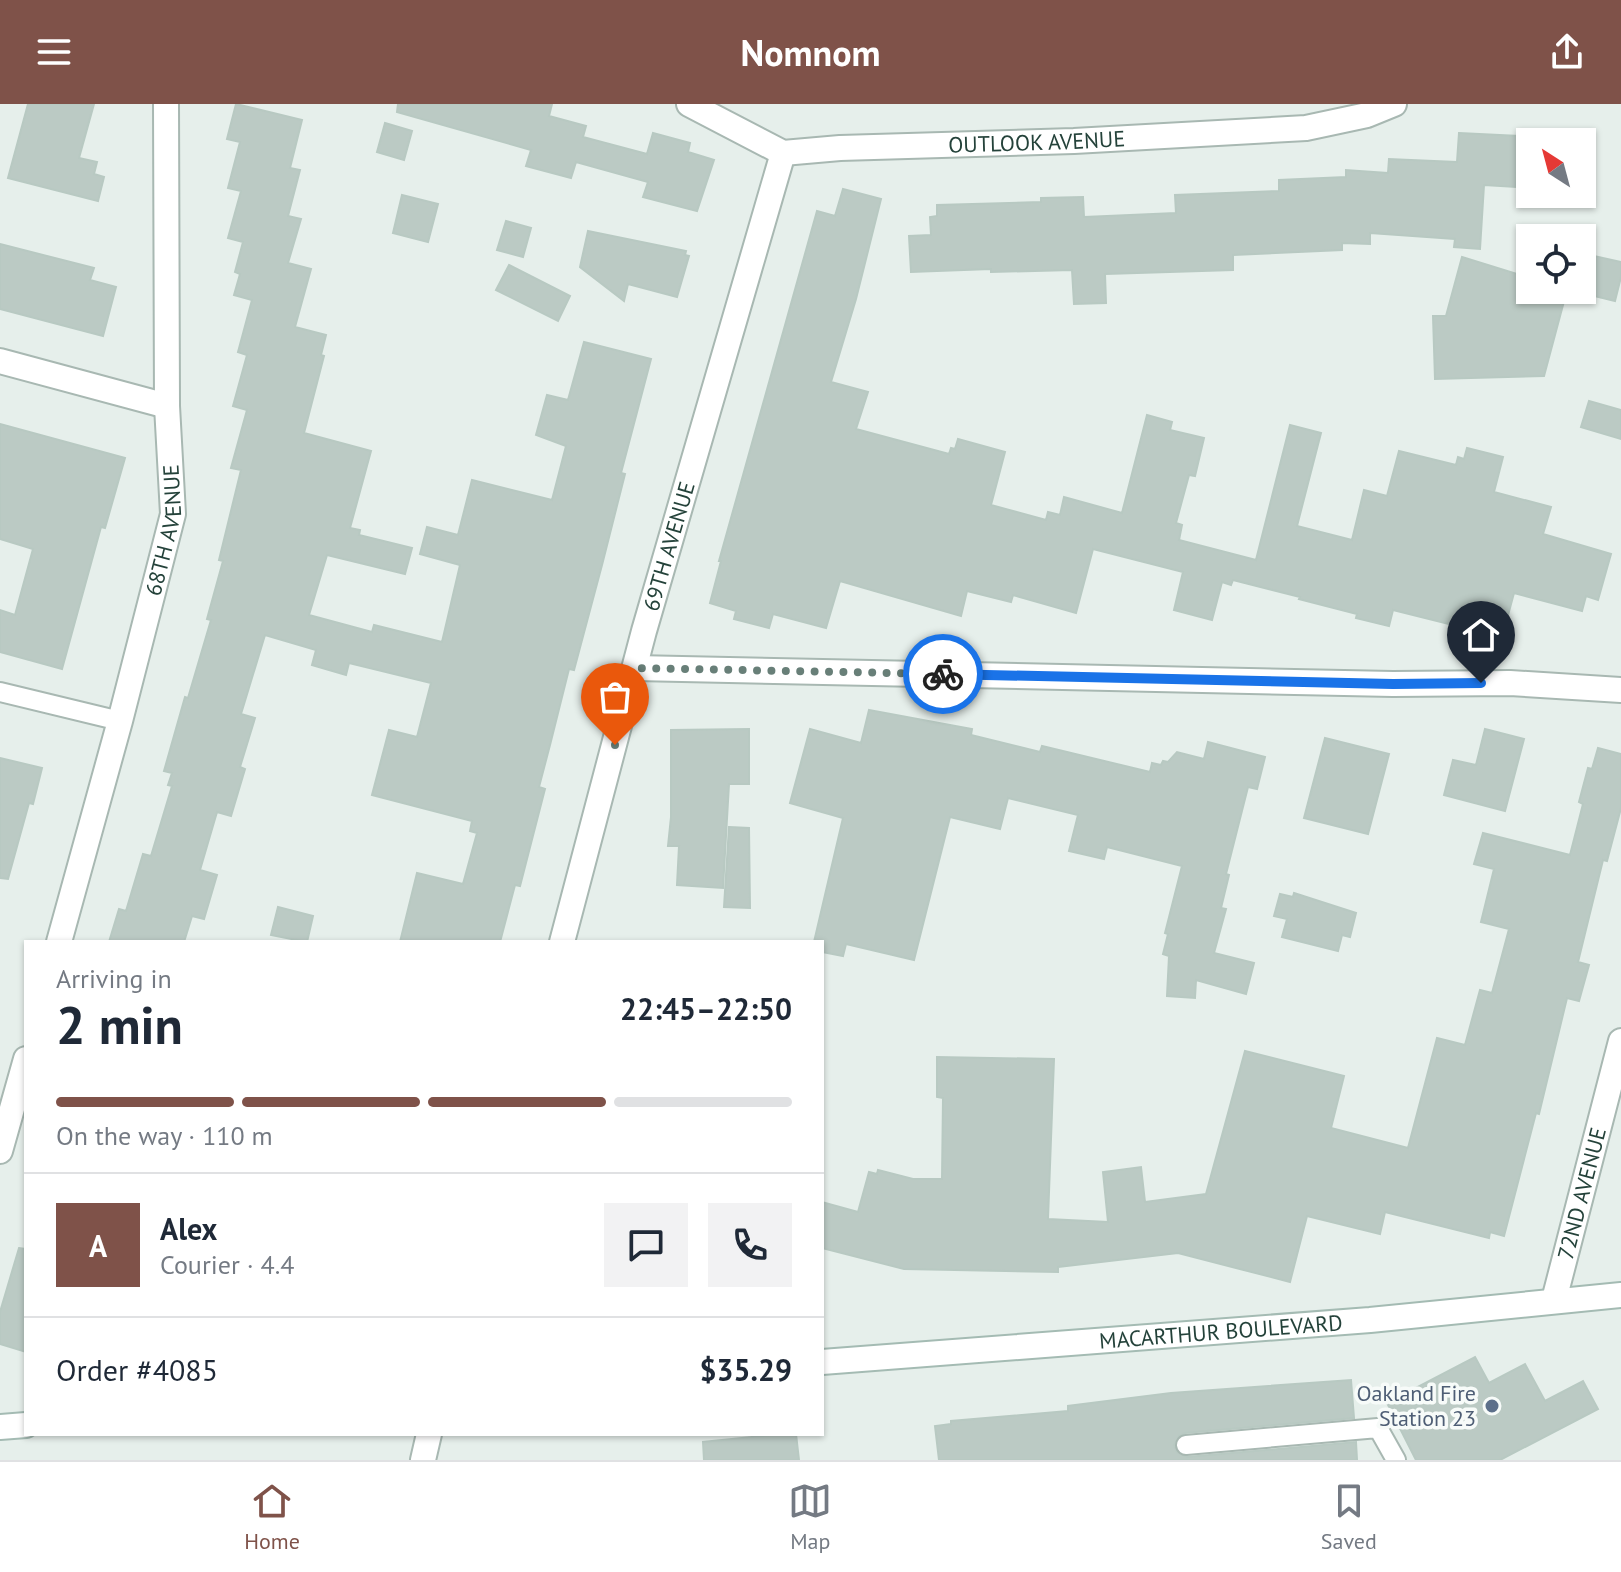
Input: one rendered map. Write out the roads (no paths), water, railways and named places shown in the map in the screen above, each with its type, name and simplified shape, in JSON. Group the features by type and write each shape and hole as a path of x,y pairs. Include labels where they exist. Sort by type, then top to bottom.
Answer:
{"street":[{"name":"68TH AVENUE","path":"60,940 173,514 167,406 166,104"},
{"path":"689,104 783,153"},
{"name":"OUTLOOK AVENUE","path":"783,153 1306,128 1367,115 1394,104"},
{"name":"69TH AVENUE","path":"563,940 635,668 783,153"},
{"path":"0,361 167,406"},
{"path":"635,668 1393,684 1510,683 1621,690"},
{"name":"72ND AVENUE","path":"1554,1300 1621,1041"},
{"path":"0,1151 6,1107 24,1064"},
{"name":"MACARTHUR BOULEVARD","path":"824,1362 1370,1320 1621,1295"},
{"path":"0,1427 24,1425"},
{"path":"423,1460 429,1436"}],"lane":[{"path":"0,692 120,721"},
{"path":"1186,1445 1378,1428 1396,1460"}],"place":[{"name":"Oakland Fire Station 23","path":"1492,1406"}]}
